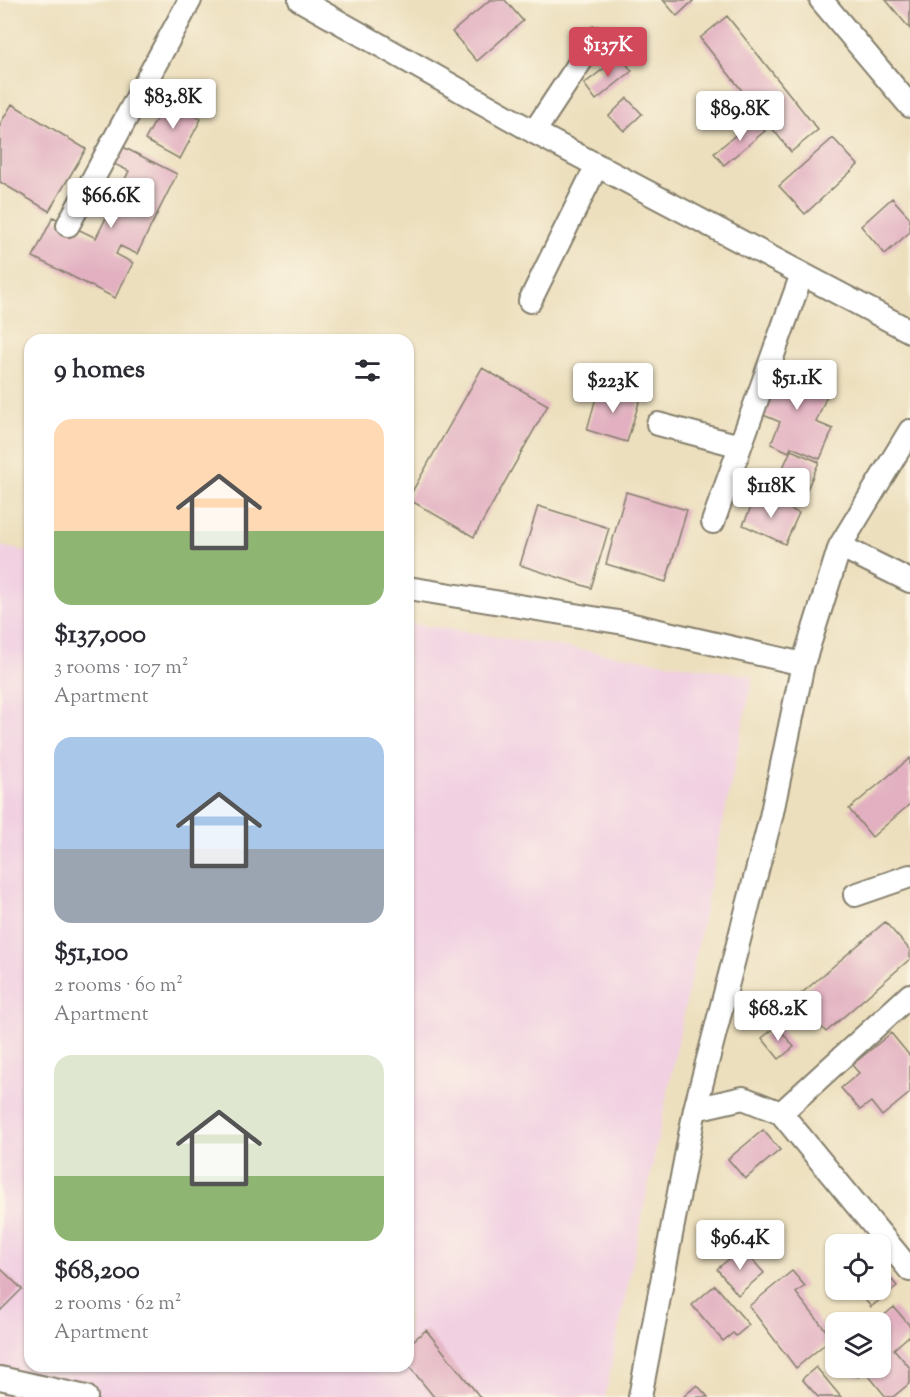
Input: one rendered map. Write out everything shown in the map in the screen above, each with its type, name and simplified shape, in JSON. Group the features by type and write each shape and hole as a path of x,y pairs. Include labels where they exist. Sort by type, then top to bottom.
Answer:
{"street":[{"path":"68,225 190,0"},
{"path":"300,0 534,132 910,331"},
{"path":"821,0 910,106"},
{"path":"534,132 596,38"},
{"path":"530,301 597,165"},
{"path":"713,522 802,274"},
{"path":"658,424 740,446"},
{"path":"640,1397 695,1109 771,817 803,664 840,546 910,431"},
{"path":"840,546 910,581"},
{"path":"414,589 624,623 803,664"},
{"path":"855,895 910,876"},
{"path":"781,1113 910,994"},
{"path":"695,1109 743,1098 781,1113 910,1270"},
{"path":"0,1378 86,1397"}],"shaded area":[{"path":"0,546 24,551 24,1372 414,1372 414,624 753,676 605,1397 0,1397"}],"building":[{"path":"490,0 505,0 523,21 477,61 452,32"},
{"path":"663,0 694,0 677,16"},
{"path":"886,0 910,0 910,29"},
{"path":"727,16 818,130 791,152 700,38"},
{"path":"605,28 622,47 611,57 593,38"},
{"path":"620,56 632,71 596,100 584,84"},
{"path":"627,98 642,114 624,131 609,116"},
{"path":"166,101 201,119 180,159 145,140"},
{"path":"12,104 86,149 49,211 0,182 0,124"},
{"path":"755,119 765,131 724,165 714,153"},
{"path":"833,138 858,165 805,214 779,186"},
{"path":"123,147 177,174 137,254 120,246 116,254 133,263 115,298 33,257 53,217 96,238 129,171 114,164"},
{"path":"892,198 910,218 910,232 885,254 861,226"},
{"path":"792,366 832,383 816,422 833,429 820,459 791,447 789,452 771,444 780,422 756,412 772,372 786,378"},
{"path":"482,368 548,405 474,537 414,502 414,488"},
{"path":"599,387 640,399 627,442 587,430"},
{"path":"791,450 819,462 805,494 777,481"},
{"path":"626,492 687,510 666,582 606,564"},
{"path":"757,494 799,513 785,544 743,525"},
{"path":"538,506 609,528 591,588 520,565"},
{"path":"910,758 910,804 872,837 849,809"},
{"path":"885,922 910,950 910,959 826,1032 796,998"},
{"path":"777,1026 794,1047 779,1059 762,1038"},
{"path":"891,1033 910,1056 910,1093 882,1116 871,1102 860,1110 841,1088 859,1073 852,1065"},
{"path":"763,1130 780,1150 745,1179 728,1159"},
{"path":"742,1248 764,1273 738,1295 717,1269"},
{"path":"0,1268 22,1289 0,1311"},
{"path":"792,1271 805,1286 796,1293 825,1329 825,1344 796,1368 749,1306"},
{"path":"891,1279 897,1286 891,1291"},
{"path":"715,1285 749,1325 736,1336 733,1333 723,1341 692,1305"},
{"path":"865,1300 880,1300 871,1307"},
{"path":"894,1307 910,1326 910,1335 894,1349 910,1368 910,1383 893,1397 886,1397 871,1378 891,1378 891,1312 888,1312"},
{"path":"426,1330 480,1397 434,1397 414,1372 414,1340"},
{"path":"816,1367 841,1397 818,1397 802,1379"},
{"path":"697,1385 708,1397 683,1397"}]}
